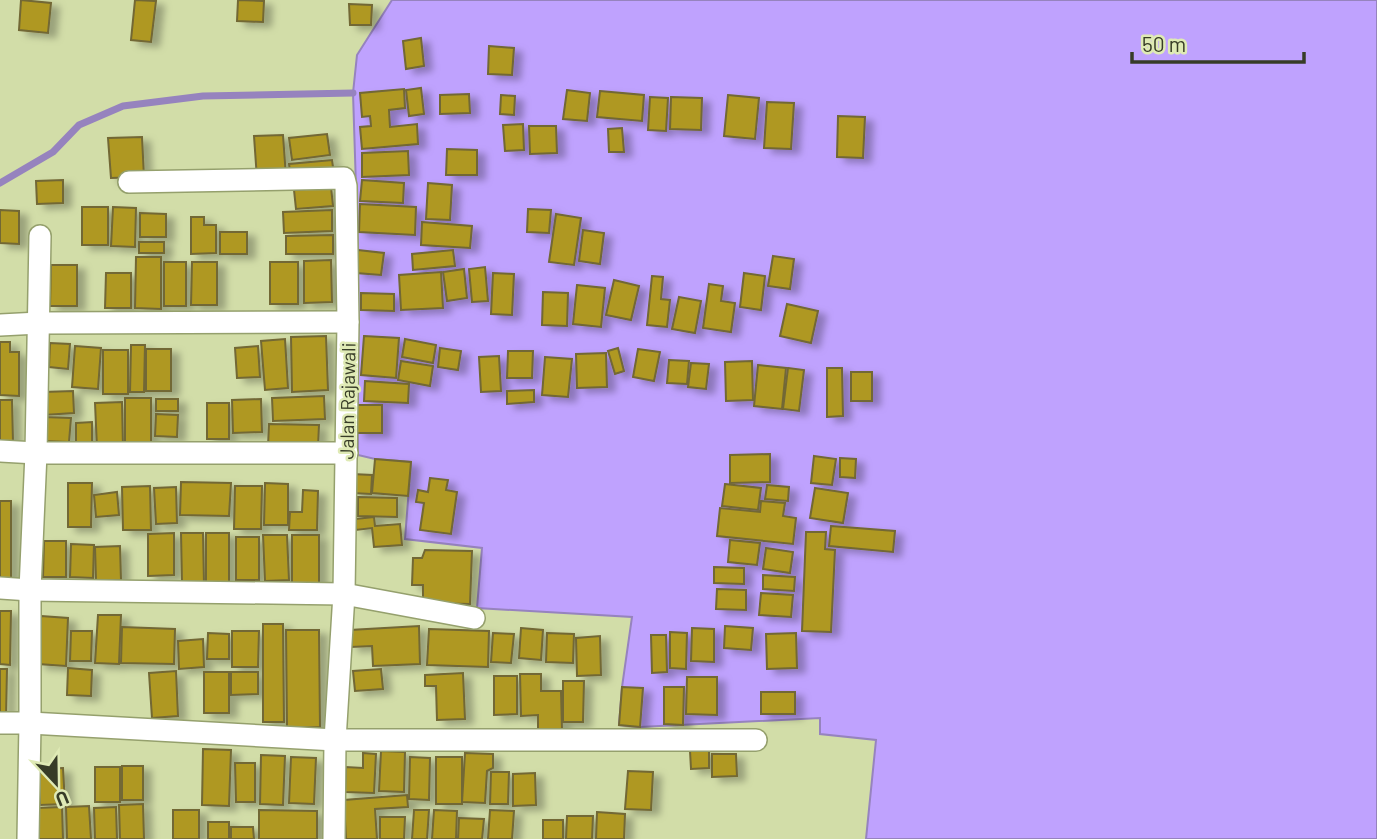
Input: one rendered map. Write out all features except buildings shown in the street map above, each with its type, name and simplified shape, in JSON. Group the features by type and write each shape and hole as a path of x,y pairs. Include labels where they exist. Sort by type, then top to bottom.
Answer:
{"street":[{"name":"Jalan Rajawali","path":"129,182 344,178 348,321 347,453 344,594 335,740 334,839"},
{"path":"28,839 30,590 36,453 40,236"},
{"path":"0,325 348,321"},
{"path":"0,451 347,453"},
{"path":"0,588 344,594 474,618"},
{"path":"0,723 335,740 756,740"}],"shaded area":[{"path":"392,0 1377,0 1377,839 866,839 876,740 820,734 820,718 640,727 619,725 632,617 477,608 482,548 405,539 411,462 358,455 358,250 353,93 357,55"}],"waterway":[{"path":"0,183 53,152 79,125 123,106 203,96 353,93"}]}
